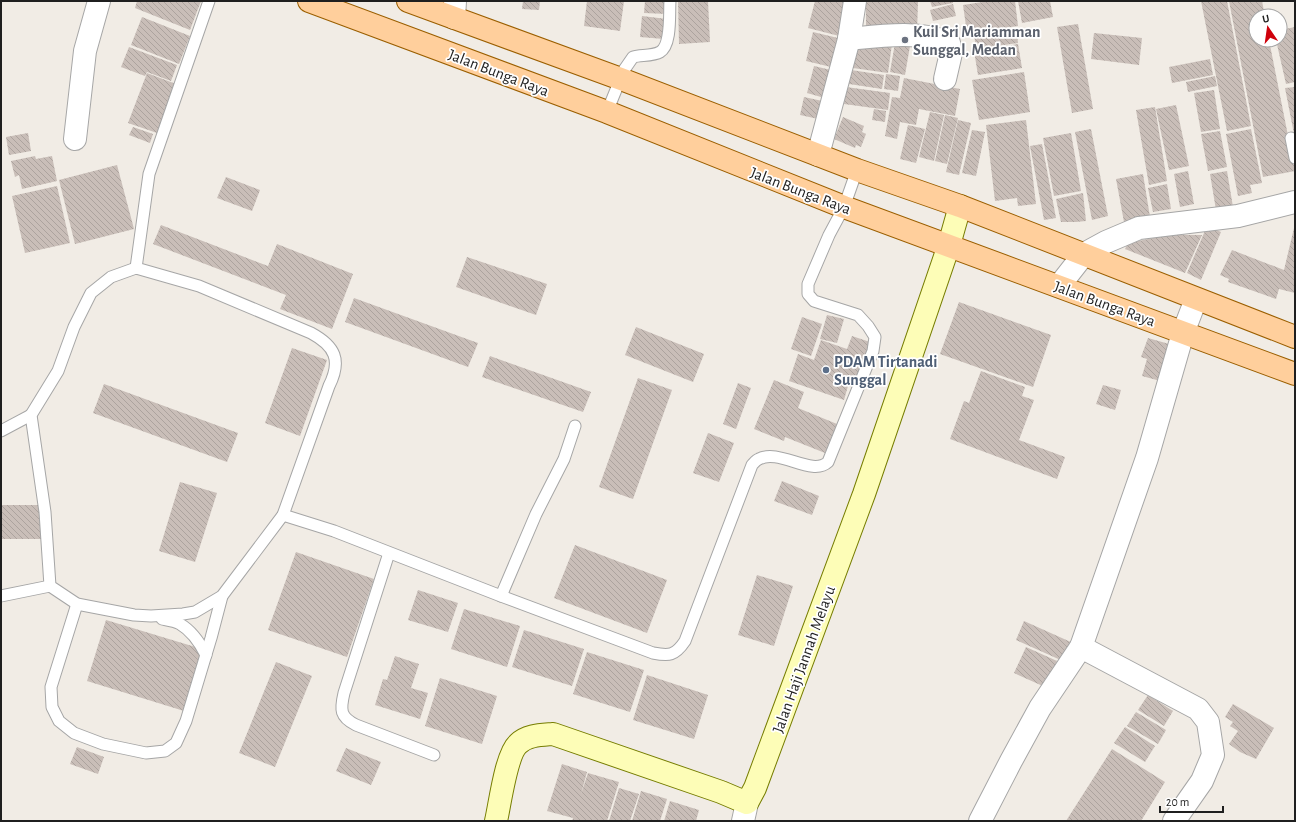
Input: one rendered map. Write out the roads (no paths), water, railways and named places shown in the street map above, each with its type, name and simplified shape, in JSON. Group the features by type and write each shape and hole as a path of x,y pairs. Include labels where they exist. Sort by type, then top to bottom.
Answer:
{"main road":[{"name":"Jalan Bunga Raya","path":"309,1 607,112 844,207 1295,374"},
{"path":"408,1 455,10 621,79 857,170 960,206 1295,337"},
{"name":"Jalan Haji Jannah Melayu","path":"496,821 510,758 517,744 526,738 538,735 553,734 721,792 745,812 864,494 949,245 960,206"}],"street":[{"path":"75,139 85,51 99,1"},
{"path":"818,154 849,39 855,1"},
{"path":"849,39 892,35 940,38 949,43 951,53 945,79"},
{"path":"1059,286 1084,254 1106,242 1139,228 1238,216 1295,202"},
{"path":"980,821 1010,761 1040,708 1081,647 1148,458 1184,333 1196,299"},
{"path":"1081,647 1198,709 1208,722 1213,755 1202,780 1174,821"}],"lane":[{"path":"136,268 149,174 209,1"},
{"path":"607,112 624,70 633,57 660,52 665,47 668,39 670,1"},
{"path":"1291,138 1295,158"},
{"path":"283,515 334,531 653,653 665,655 673,654 685,641 752,465 759,459 770,456 814,467 824,466 828,462 873,351 875,337 858,315 814,301 808,294 808,284 844,207 857,170"},
{"path":"1,431 32,415 58,371 74,327 90,293 111,277 136,268 199,286 324,340 331,348 336,361 334,376 329,386 283,515 222,596 186,721 176,743 165,751 146,753 103,744 74,733 58,721 52,707 51,687 77,604"},
{"path":"32,415 45,512 50,586"},
{"path":"501,596 536,514 564,459 575,426"},
{"path":"389,553 344,693 341,705 342,714 346,720 356,725 434,755"},
{"path":"1,596 50,586 77,604 134,615 151,616 195,612 222,596"},
{"path":"151,616 179,623 190,632 201,645 206,655"}],"place":[{"name":"Kuil Sri Mariamman Sunggal, Medan","path":"905,40"},
{"name":"PDAM Tirtanadi Sunggal","path":"826,370"}]}
